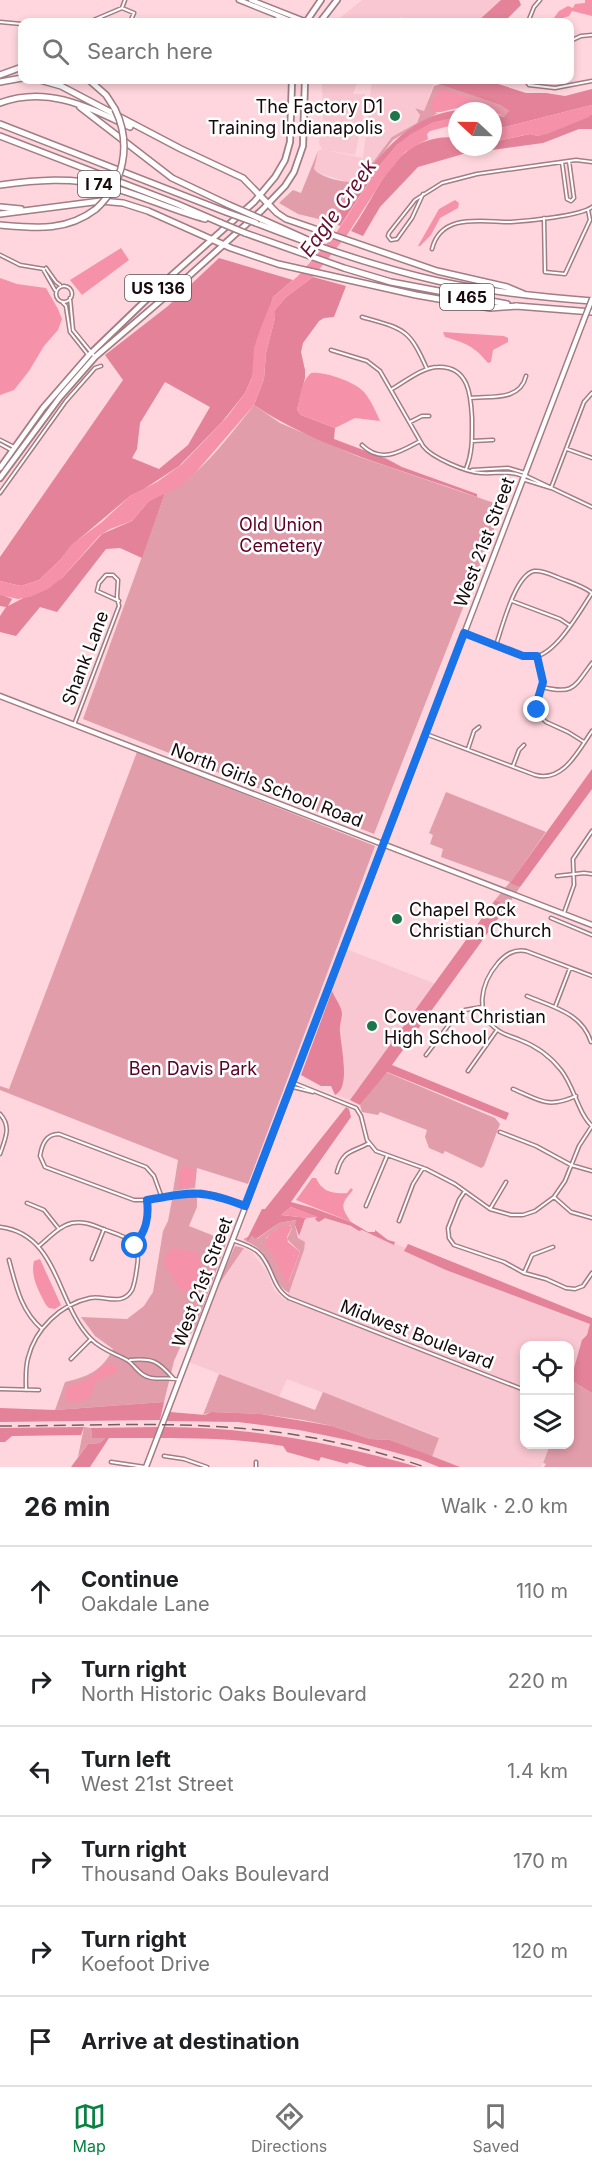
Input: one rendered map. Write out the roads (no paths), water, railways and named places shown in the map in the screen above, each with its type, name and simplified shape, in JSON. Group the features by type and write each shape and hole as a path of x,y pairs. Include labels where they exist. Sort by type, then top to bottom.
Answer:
{"highway":[{"path":"0,75 18,68"},
{"path":"0,82 18,79"},
{"path":"54,84 181,149"},
{"path":"0,225 55,228 77,221 96,209 113,188 122,166 123,132 115,109 94,84"},
{"name":"I 74","path":"0,103 20,96 34,95 52,96 68,101 88,112 172,178 258,221"},
{"path":"68,101 79,103 243,178 283,217 444,274 507,287 526,296"},
{"name":"I 465","path":"0,124 226,212 258,221 370,264 439,281 526,296 592,300"},
{"name":"I 465","path":"0,136 177,204 245,233 391,282 517,306 592,312"},
{"name":"I 74","path":"0,185 49,180 92,183 221,223"},
{"path":"0,214 101,201 123,203 148,211 266,260 291,267 416,295 490,308 517,306"},
{"path":"0,207 41,208"}],"main road":[{"path":"309,18 321,0"},
{"path":"323,18 337,0"},
{"path":"260,195 279,171 289,147 292,84"},
{"path":"269,204 290,179 299,160 304,135 305,84"},
{"name":"US 136","path":"0,468 92,356 260,195"},
{"name":"US 136","path":"92,356 269,204"},
{"name":"US 136","path":"0,478 16,450"}],"street":[{"path":"122,8 125,0"},
{"path":"241,0 283,18"},
{"path":"251,0 296,18"},
{"path":"530,18 540,0"},
{"path":"98,18 122,8 134,13 132,18"},
{"path":"0,22 18,24"},
{"path":"574,39 592,35"},
{"path":"528,84 555,88 592,81"},
{"path":"562,162 567,199 571,201 574,198 569,161"},
{"path":"423,194 397,239 389,239 389,233 402,215 423,194 442,183 472,175 569,161 592,162"},
{"path":"432,249 436,239 444,230 460,221 509,222 544,218 588,210 592,207"},
{"path":"544,218 545,272 565,273 590,220 588,210"},
{"path":"0,255 21,265 44,269 56,282 70,290 73,330 92,356"},
{"path":"44,269 57,298 66,306 70,332 92,356"},
{"path":"56,292 63,286"},
{"path":"62,302 70,298"},
{"name":"West 21st Street","path":"146,1467 592,300"},
{"path":"362,317 396,327 408,334 427,369"},
{"path":"331,350 373,365 383,374 420,441 432,455 480,473 511,472 524,476 592,507"},
{"path":"0,493 66,401 95,368 101,366"},
{"path":"392,389 427,369 445,367 458,373 468,384 471,398 472,452 466,469"},
{"path":"471,398 513,394 522,387 526,376"},
{"path":"551,488 585,400 592,393"},
{"path":"410,423 422,416 429,416"},
{"path":"472,441 493,440"},
{"path":"362,444 367,450 380,456 388,456 420,441"},
{"path":"0,442 16,450"},
{"path":"566,448 592,458"},
{"path":"464,633 525,656 537,656 550,650 592,593 584,587 546,573 535,571 527,574 522,579 512,601 496,645"},
{"name":"Shank Lane","path":"74,724 103,644 116,616 118,601 118,580 113,575 106,575 99,583 97,591 118,601"},
{"path":"512,601 560,619 569,626"},
{"path":"537,656 542,677 537,706 541,718 584,742"},
{"path":"542,687 557,691 568,690 577,684 592,663"},
{"name":"North Girls School Road","path":"0,696 592,925"},
{"path":"468,749 474,731 479,727"},
{"path":"425,733 539,777 555,775 565,768 592,731"},
{"path":"512,767 519,750 524,745"},
{"path":"563,914 574,885 574,855 592,831"},
{"path":"557,876 592,874"},
{"path":"551,918 592,934"},
{"path":"292,1085 356,1108 362,1118 369,1143 377,1152 423,1168 465,1191 490,1209 505,1214 523,1215 540,1209 563,1186 579,1146 592,1126 586,1120 569,1082 555,1063 539,1050 497,1030 488,1020 482,1007 483,989 494,969 509,953 523,950 592,976"},
{"path":"555,1007 570,968"},
{"path":"527,996 568,1013 587,1032 591,1042"},
{"path":"426,1055 457,1014 482,1007"},
{"path":"468,1071 497,1030"},
{"path":"513,1089 552,1104 561,1103 576,1096"},
{"path":"0,1114 8,1130 0,1154"},
{"path":"500,1132 536,1146 572,1165 592,1171"},
{"path":"162,1198 154,1176 146,1167 62,1135 51,1135 45,1141 40,1154 45,1167 126,1198 147,1200 162,1198 201,1192 245,1206"},
{"path":"337,1172 339,1164 348,1152 369,1143"},
{"path":"366,1206 387,1156"},
{"path":"399,1221 413,1184 423,1168"},
{"path":"490,1209 506,1182"},
{"path":"465,1191 448,1228 450,1240 458,1248 504,1262 567,1288 579,1288 584,1285 592,1273"},
{"path":"554,1197 571,1212 592,1218"},
{"path":"134,1244 145,1228 147,1200"},
{"path":"27,1203 43,1209 59,1229"},
{"path":"26,1390 28,1357 42,1329 56,1315 89,1298 115,1300 128,1295 133,1287 138,1260 138,1251 127,1238 82,1222 59,1229 39,1246"},
{"path":"0,1227 21,1233 39,1246 48,1258 77,1321 91,1339 110,1353 128,1360 155,1361 173,1378"},
{"path":"92,1259 104,1229"},
{"name":"Midwest Boulevard","path":"232,1240 258,1252 280,1292 288,1298 520,1388"},
{"path":"524,1272 532,1255 553,1247"},
{"path":"9,1260 23,1306 42,1329"},
{"path":"71,1359 91,1339"},
{"path":"128,1360 147,1377 179,1380"},
{"path":"0,1389 39,1390"},
{"path":"164,1455 182,1458 207,1467"},
{"path":"111,1462 146,1467"},
{"path":"256,1462 256,1467"}],"railway":[{"path":"0,1426 168,1425 249,1429 326,1440 425,1467"}],"place":[{"name":"The Factory D1 Training Indianapolis","path":"395,116"},
{"name":"Chapel Rock Christian Church","path":"397,919"},
{"name":"Covenant Christian High School","path":"372,1026"}],"water label":[{"name":"Eagle Creek","path":"338,208"}],"park label":[{"name":"Old Union Cemetery","path":"281,534"},
{"name":"Ben Davis Park","path":"193,1068"}]}
